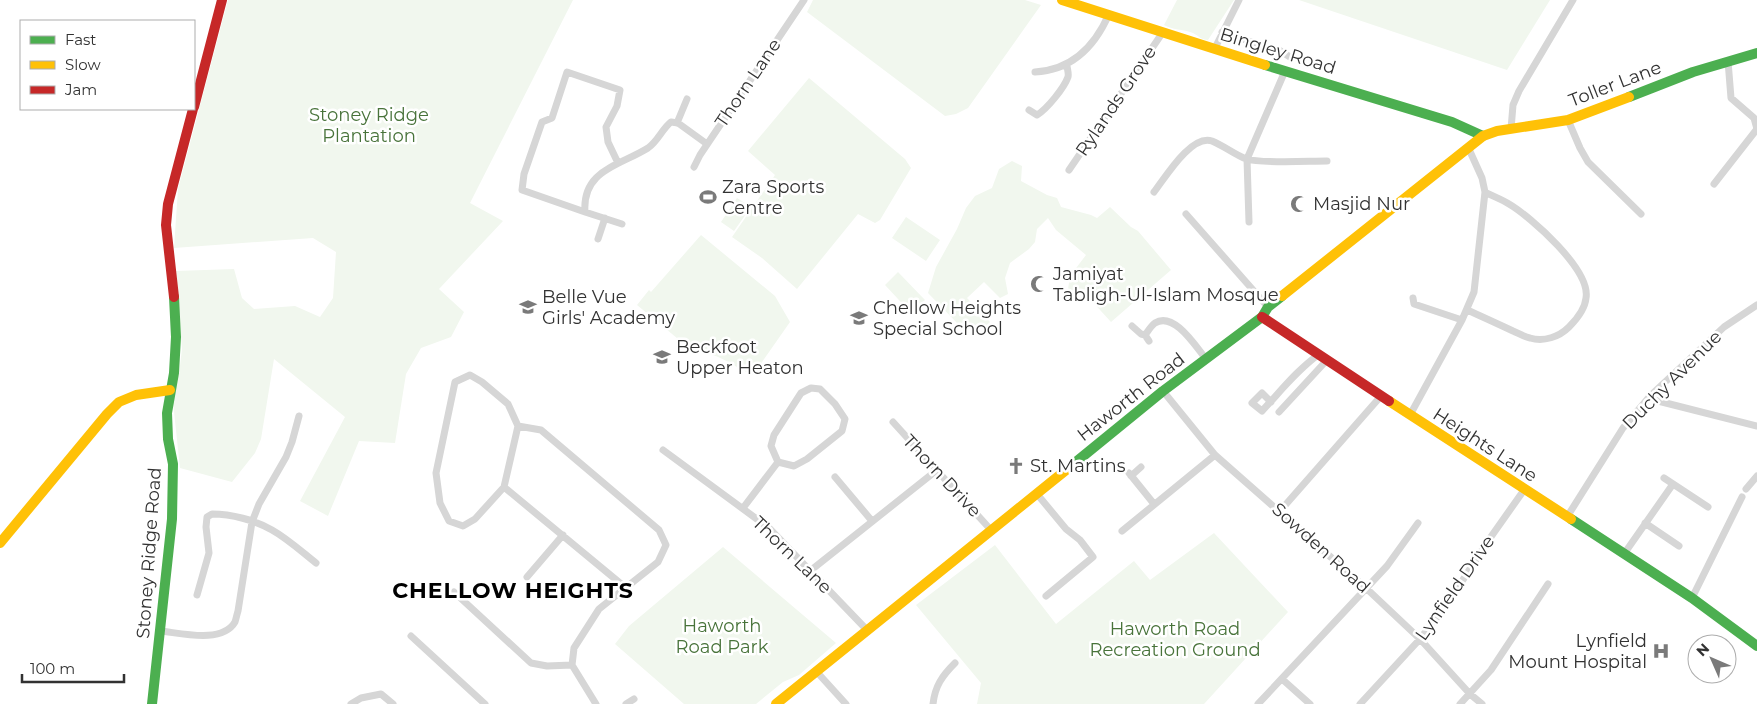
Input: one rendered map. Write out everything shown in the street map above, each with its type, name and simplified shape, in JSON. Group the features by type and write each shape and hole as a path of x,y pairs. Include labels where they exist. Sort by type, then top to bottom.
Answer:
{"main road":[{"name":"Stoney Ridge Road","path":"195,101 222,0"},
{"name":"Bingley Road","path":"1062,0 1452,122 1483,136"},
{"name":"Toller Lane","path":"1483,136 1496,131 1568,120 1693,72 1757,52"},
{"name":"Stoney Ridge Road","path":"152,704 172,520 174,464 168,439 167,413 174,373 176,337 167,218 168,204 192,110"},
{"name":"Haworth Road","path":"776,704 1163,391 1262,317 1268,307 1483,136"},
{"name":"Heights Lane","path":"1262,317 1755,641"},
{"path":"0,543 119,402 136,395 170,390"}],"street":[{"name":"Thorn Lane","path":"694,167 707,144 804,0"},
{"path":"1215,48 1239,0"},
{"path":"1511,129 1513,105 1519,91 1573,0"},
{"path":"1036,72 1048,71 1067,64 1080,54 1095,40 1109,14"},
{"name":"Rylands Grove","path":"1069,170 1163,32"},
{"path":"1222,32 1279,50 1290,56"},
{"path":"1714,184 1757,129 1755,117 1731,98 1728,61"},
{"path":"1029,110 1037,115 1053,100 1065,83 1068,75 1067,64"},
{"path":"1249,222 1247,159 1285,71"},
{"path":"618,163 608,142 606,128 617,106 620,90 567,72 552,118 542,122 524,174 522,190 622,224"},
{"path":"676,123 687,99"},
{"path":"1568,120 1588,162 1641,214"},
{"path":"585,212 584,202 596,176 650,146 666,126 672,122 707,144"},
{"path":"1154,192 1182,155 1197,142 1210,140 1247,159 1261,161 1328,161"},
{"path":"1410,415 1468,310 1474,292 1484,192 1477,163 1468,147"},
{"path":"1468,310 1530,339 1546,340 1563,333 1574,322 1587,298 1582,281 1574,266 1555,242 1521,213 1484,192"},
{"path":"1186,214 1268,307"},
{"path":"598,239 605,218"},
{"path":"1413,298 1414,304 1462,320"},
{"name":"Duchy Avenue","path":"1567,517 1623,428 1650,396 1724,327 1757,305"},
{"path":"1132,326 1147,338 1154,324 1162,320 1170,322 1179,327 1206,359"},
{"path":"1271,402 1304,365 1322,357"},
{"path":"1280,412 1322,357"},
{"path":"470,375 482,382 508,404 518,426 504,487 475,518 463,526 449,521 440,502 436,473 455,382 470,375"},
{"path":"811,388 820,389 835,404 845,419 842,431 807,460 794,466 778,462 772,446 774,435 801,393 811,388"},
{"name":"Sowden Road","path":"1163,391 1216,455 1366,589 1420,640 1470,694 1482,704"},
{"path":"1280,511 1381,396"},
{"path":"1650,396 1654,400 1757,426"},
{"path":"160,631 209,636 223,633 234,623 238,611 252,522 259,504 286,458 298,416"},
{"name":"Thorn Drive","path":"893,422 991,530"},
{"path":"518,426 541,430 658,530 666,545 658,562 599,609 574,648 572,665 596,704"},
{"name":"Thorn Lane","path":"663,450 769,528 867,630"},
{"path":"1122,531 1216,455"},
{"path":"743,508 778,462"},
{"path":"1141,467 1130,474 1154,504"},
{"path":"810,571 937,470"},
{"path":"1746,489 1757,476"},
{"path":"835,477 872,520"},
{"path":"1664,478 1708,507"},
{"path":"1624,554 1673,484"},
{"path":"504,487 626,588"},
{"name":"Lynfield Drive","path":"1360,704 1420,640 1446,606 1524,490"},
{"path":"1037,494 1066,529 1080,540 1093,557 1046,596"},
{"path":"1692,598 1742,497"},
{"path":"197,595 209,553 207,517 212,514 222,514 252,522 272,530 316,563"},
{"path":"1258,704 1387,566 1418,522"},
{"path":"1645,523 1679,546"},
{"path":"527,577 563,535"},
{"path":"1460,704 1491,670 1548,584"},
{"path":"454,592 531,663 547,666 572,665"},
{"path":"411,636 485,704"},
{"path":"933,704 934,694 941,677 955,663"},
{"path":"816,671 846,704"},
{"path":"1282,679 1310,704"},
{"path":"351,704 361,698 381,694 393,704"},
{"path":"626,704 634,699"}],"green space":[{"name":"Stoney Ridge Plantation","path":"228,0 573,0 470,203 503,221 439,289 464,312 451,337 421,348 406,374 395,443 359,441 328,516 300,501 345,417 274,359 261,439 255,453 232,482 180,468 173,402 182,349 176,271 234,269 242,298 254,309 295,306 320,317 333,298 336,252 313,238 174,248 178,189"},
{"path":"813,0 1025,0 1041,5 968,108 956,114 945,116 807,12"},
{"path":"1177,0 1234,0 1208,40 1202,39 1193,33 1164,25"},
{"path":"1299,0 1550,0 1507,70"},
{"path":"809,78 905,159 911,168 880,220 875,223 858,214 797,289 762,258 732,237 775,175 748,151"},
{"path":"1012,161 1022,166 1021,181 1047,195 1057,198 1061,207 1097,218 1110,207 1131,227 1138,231 1171,270 1111,322 1090,299 1086,288 1075,298 1067,296 1070,276 1086,255 1056,230 1048,218 1037,229 1035,242 1029,249 1010,263 1005,278 1008,294 1000,298 984,282 967,298 990,322 983,329 968,322 957,323 928,293 936,267 966,208 975,196 992,188 999,169"},
{"path":"737,198 751,207 734,231 721,222"},
{"path":"906,217 940,240 926,261 892,238"},
{"path":"701,235 775,296 790,322 753,375 711,354 695,353 637,305 649,290 651,292"},
{"path":"898,272 925,300 911,313 885,285"},
{"name":"Haworth Road Recreation Ground","path":"1214,533 1288,612 1204,704 977,704 981,683 916,605 995,545 1056,624 1134,561 1150,580"},
{"name":"Haworth Road Park","path":"723,547 836,643 799,675 783,682 756,704 684,704 615,644 629,626"}],"traffic: fast":[{"path":"1629,97 1693,72 1757,53"},
{"path":"1265,65 1452,122 1483,136"},
{"path":"1071,466 1163,391 1262,317 1268,307 1282,296"},
{"path":"152,704 172,519 173,464 168,439 167,413 174,373 176,337 174,297"},
{"path":"1571,519 1692,598 1757,646"}],"traffic: slow":[{"path":"1062,0 1265,65"},
{"path":"1282,296 1483,136 1497,131 1568,120 1629,97"},
{"path":"0,543 119,402 136,395 170,390"},
{"path":"1389,401 1571,519"},
{"path":"776,704 1071,466"}],"traffic: jam":[{"path":"195,103 222,0"},
{"path":"174,297 166,225 168,204 193,110"},
{"path":"1262,317 1389,401"}],"place":[{"name":"Zara Sports Centre","path":"708,197"},
{"name":"Masjid Nur","path":"1299,204"},
{"name":"Jamiyat Tabligh-Ul-Islam Mosque","path":"1039,284"},
{"name":"Belle Vue Girls' Academy","path":"528,307"},
{"name":"Chellow Heights Special School","path":"859,318"},
{"name":"Beckfoot Upper Heaton","path":"662,357"},
{"name":"St. Martins","path":"1016,466"},
{"name":"Lynfield Mount Hospital","path":"1661,651"}],"district":[{"name":"CHELLOW HEIGHTS","path":"513,590"}]}
